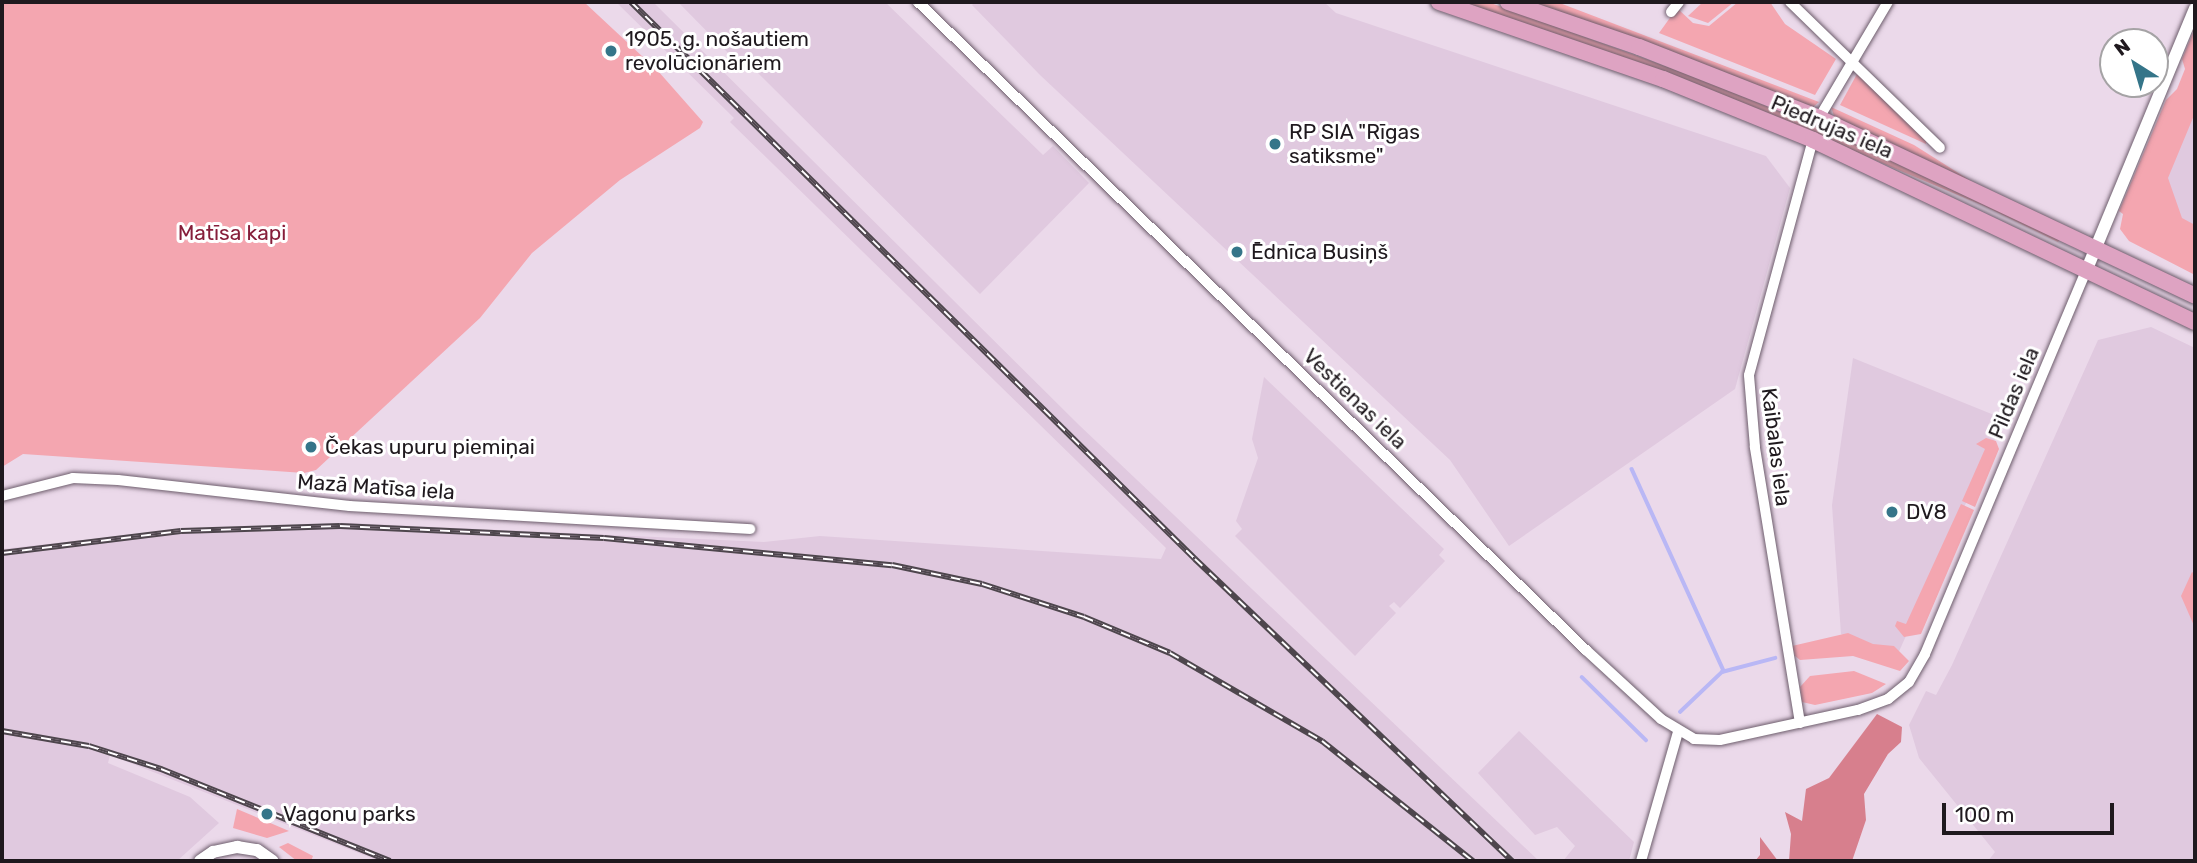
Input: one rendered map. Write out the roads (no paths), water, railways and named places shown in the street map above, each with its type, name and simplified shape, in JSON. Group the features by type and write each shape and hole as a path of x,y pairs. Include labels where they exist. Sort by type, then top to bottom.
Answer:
{"main road":[{"name":"Piedrujas iela","path":"1439,2 1663,79 1813,140 2195,322"},
{"name":"Piedrujas iela","path":"1508,2 1639,47 1819,118 2195,296"}],"street":[{"name":"Vestienas iela","path":"918,2 1586,650 1678,732"},
{"path":"1671,12 1679,2"},
{"path":"1790,2 1940,148"},
{"path":"1819,118 1850,60 1888,2"},
{"name":"Pildas iela","path":"1800,723 1874,706 1909,682 1925,654 2195,8"},
{"name":"Kaibalas iela","path":"1800,723 1749,405 1749,375 1813,140"},
{"name":"Mazā Matīsa iela","path":"2,496 73,478 362,507 750,529"},
{"path":"1641,861 1678,732 1720,740 1800,723"},
{"path":"200,861 224,849 248,848 273,861"}],"waterway":[{"path":"1632,469 1724,671"},
{"path":"1680,712 1722,672 1775,658"},
{"path":"1582,677 1646,740"}],"railway":[{"path":"631,2 1195,559 1512,861"},
{"path":"2,553 181,531 340,526 604,538 892,565 982,584 1084,617 1170,653 1322,741 1473,861"},
{"path":"2,731 89,746 161,769 390,861"}],"place":[{"name":"1905. g. nošautiem revolūcionāriem","path":"611,51"},
{"name":"RP SIA \"Rīgas satiksme\"","path":"1275,144"},
{"name":"Ēdnīca Busiņš","path":"1237,252"},
{"name":"Čekas upuru piemiņai","path":"311,447"},
{"name":"DV8","path":"1892,512"},
{"name":"Vagonu parks","path":"267,814"}],"park label":[{"name":"Matīsa kapi","path":"232,233"}]}
